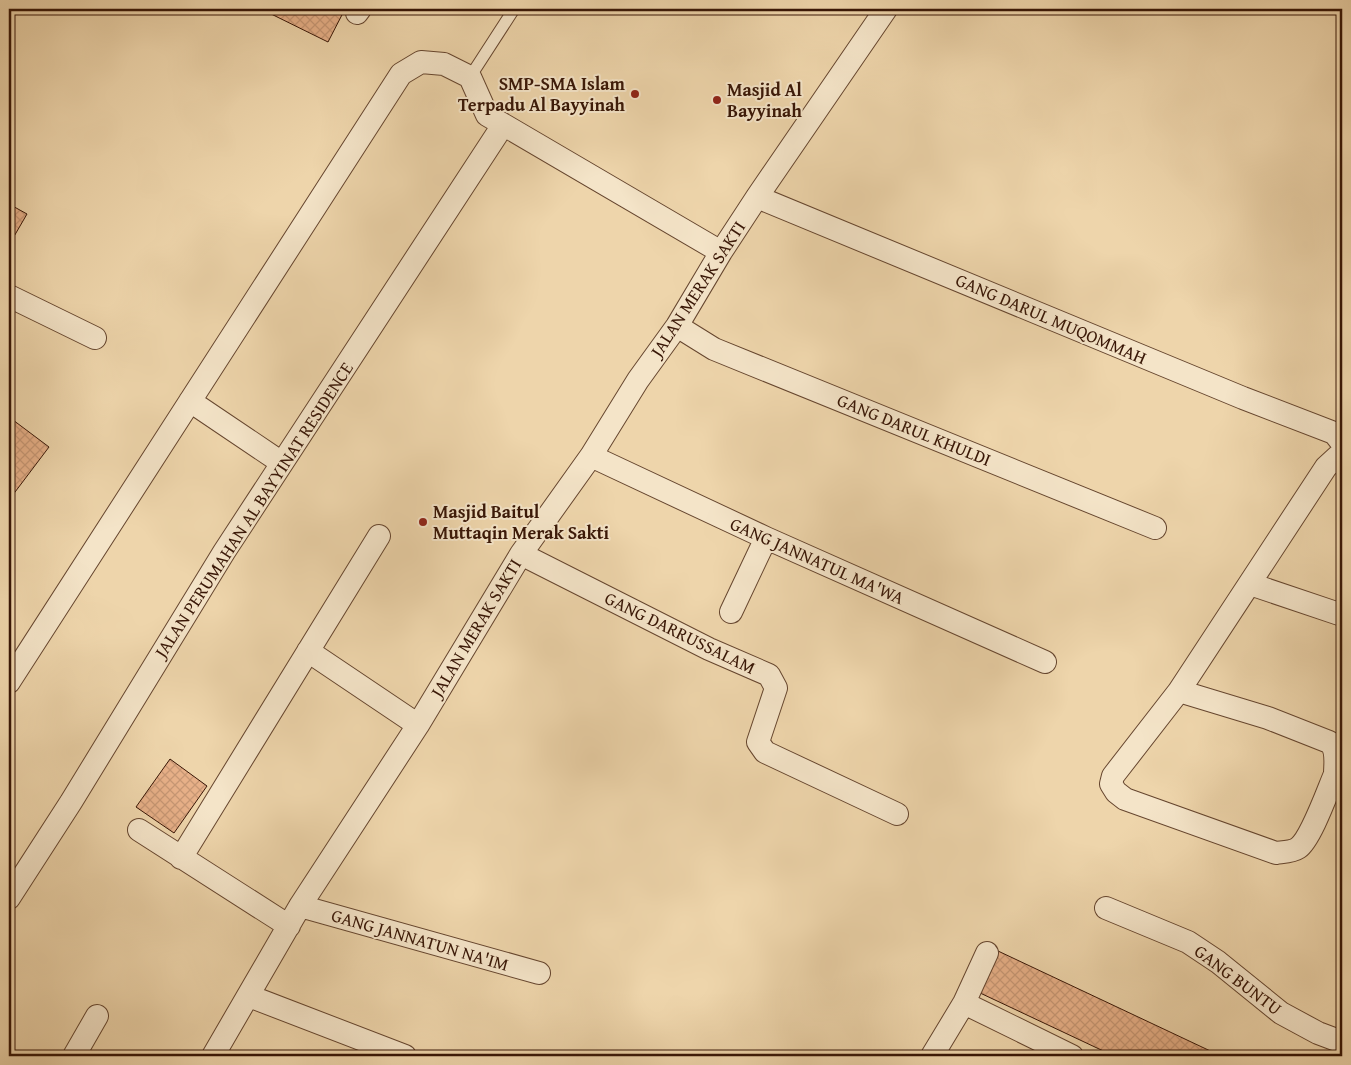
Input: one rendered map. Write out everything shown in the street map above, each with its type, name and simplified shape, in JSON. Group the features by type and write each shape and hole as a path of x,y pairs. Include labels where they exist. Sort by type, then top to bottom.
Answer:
{"street":[{"name":"JALAN MERAK SAKTI","path":"213,1056 300,906 418,725 521,554 591,456 638,380 677,326 721,252 757,197 886,9"},
{"path":"9,682 401,74 421,62 444,64 470,77 487,115 721,252"},
{"name":"JALAN PERUMAHAN AL BAYYINAT RESIDENCE","path":"9,898 71,802 224,552 503,125"},
{"name":"GANG DARUL MUQOMMAH","path":"757,197 1233,394 1334,433 1342,443"},
{"path":"9,296 94,338"},
{"name":"GANG DARUL KHULDI","path":"677,326 714,349 1155,528"},
{"path":"190,402 282,463"},
{"path":"1179,691 1268,718 1333,745 1339,776 1306,840 1298,848 1276,853 1125,799 1116,792 1111,784 1113,776 1179,691 1326,467 1338,456 1342,455"},
{"name":"GANG JANNATUL MA'WA","path":"591,456 766,538 1045,662"},
{"path":"181,858 379,536"},
{"path":"731,612 766,538"},
{"name":"GANG DARRUSSALAM","path":"521,554 709,649 769,675 776,688 758,742 765,752 896,814"},
{"path":"1250,584 1342,615"},
{"path":"308,651 418,725"},
{"path":"139,830 289,926"},
{"name":"GANG JANNATUN NA'IM","path":"300,906 539,974"},
{"name":"GANG BUNTU","path":"1106,908 1188,942 1218,962 1281,1013 1318,1033 1342,1042"},
{"path":"932,1056 964,1003 987,953"},
{"path":"249,996 405,1056"},
{"path":"964,1003 1072,1056"},
{"path":"74,1056 97,1016"}],"lane":[{"path":"470,77 514,9"}],"building":[{"path":"261,9 345,9 328,42"},
{"path":"9,204 27,214 9,245"},
{"path":"9,417 49,447 9,500"},
{"path":"170,759 207,786 174,833 136,807"},
{"path":"998,951 1221,1056 1114,1056 978,992"}],"place":[{"name":"SMP-SMA Islam Terpadu Al Bayyinah","path":"635,94"},
{"name":"Masjid Al Bayyinah","path":"717,100"},
{"name":"Masjid Baitul Muttaqin Merak Sakti","path":"423,522"}]}
